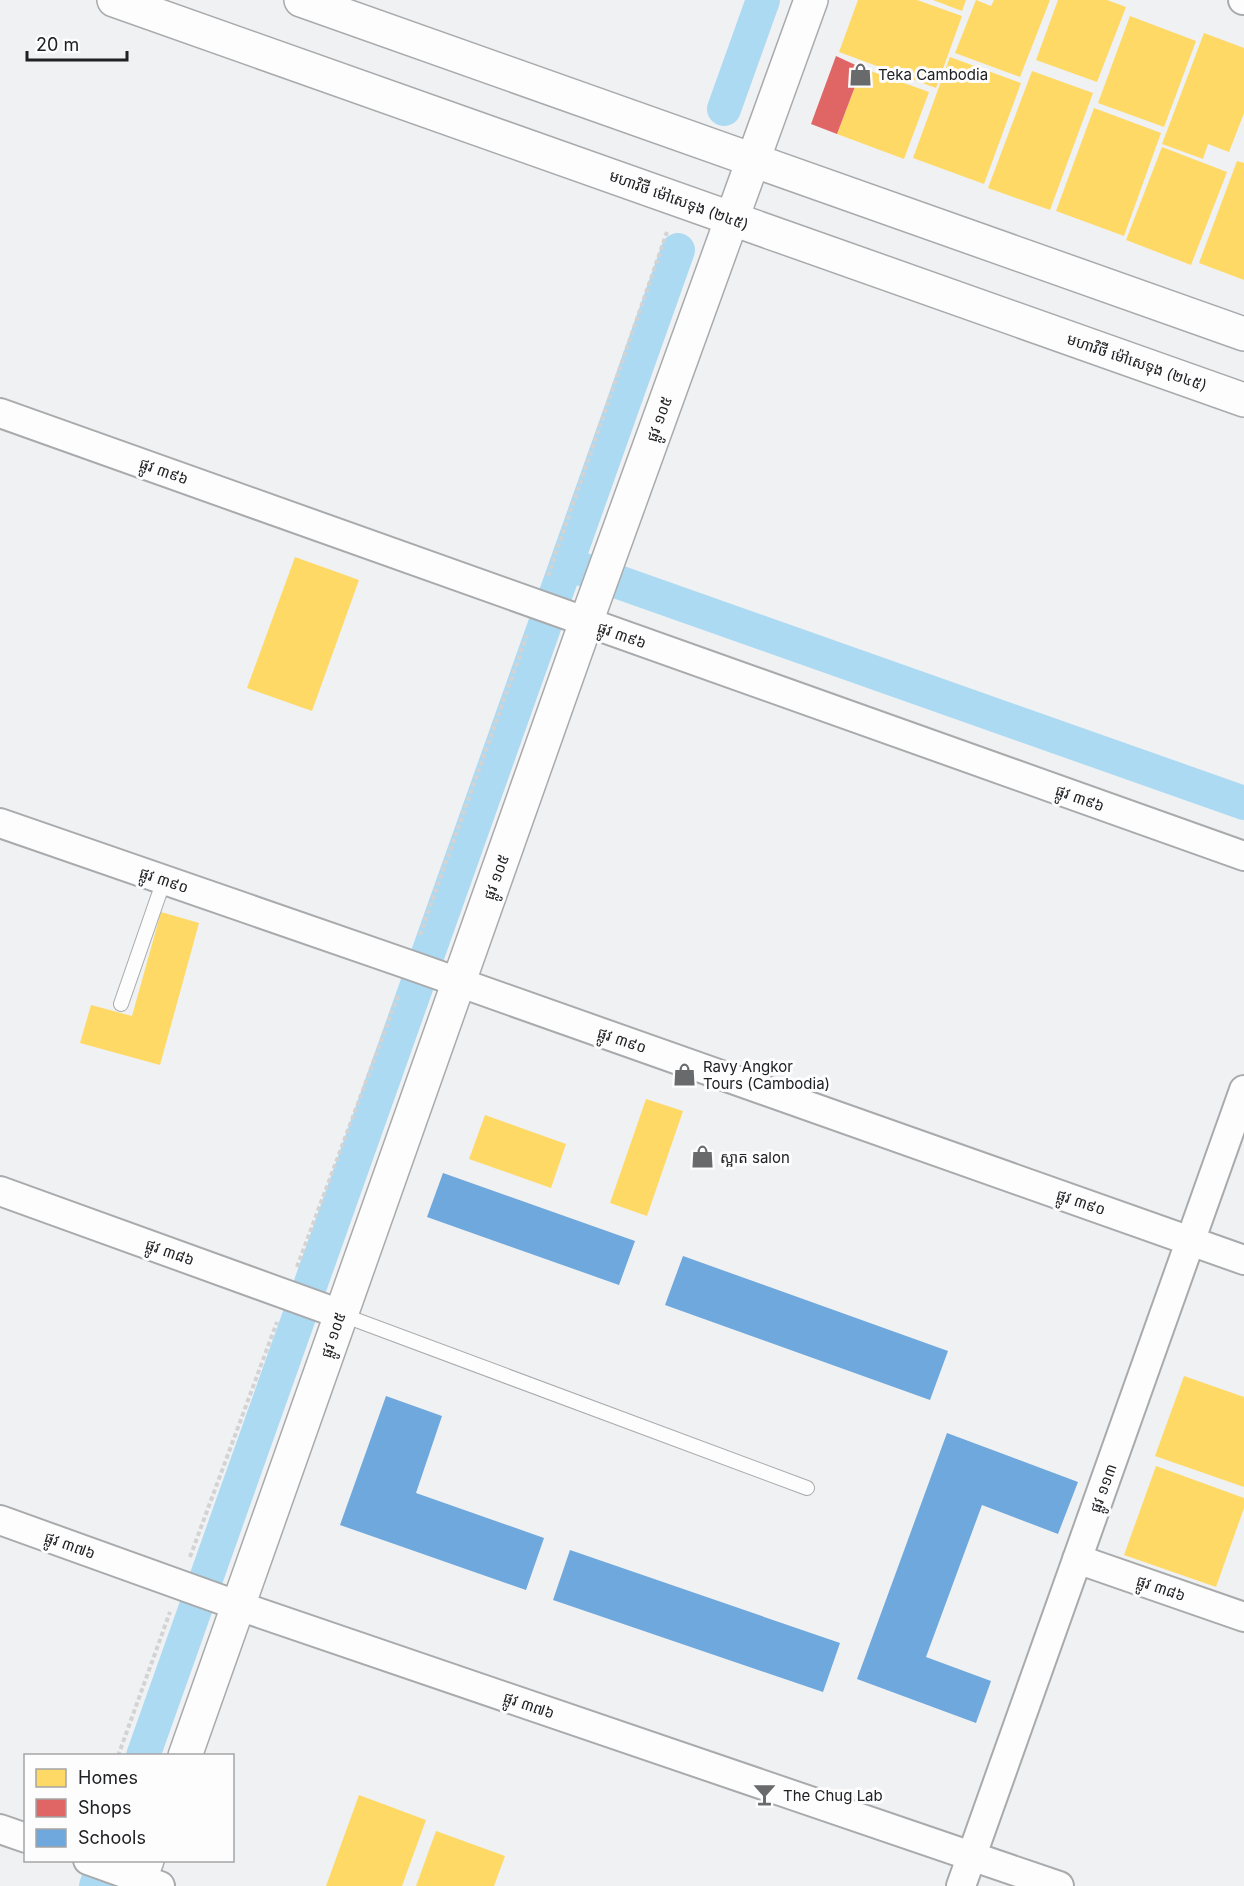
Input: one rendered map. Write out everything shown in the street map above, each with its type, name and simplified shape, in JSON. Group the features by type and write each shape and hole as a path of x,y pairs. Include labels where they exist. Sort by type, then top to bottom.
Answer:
{"main road":[{"name":"មហាវិថី ម៉ៅសេទុង (២៤៥)","path":"114,0 1244,400"},
{"path":"301,0 1244,334"},
{"name":"ផ្លូវ ១០៥","path":"185,1754 228,1602 331,1310 583,612 609,558 811,0"}],"street":[{"name":"ផ្លូវ ៣៩៦","path":"0,412 538,604 583,612 1244,856"},
{"name":"ផ្លូវ ៣៩០","path":"0,823 450,979 1244,1260"},
{"name":"ផ្លូវ ១១៣","path":"962,1886 1244,1090"},
{"name":"ផ្លូវ ៣៨៦","path":"0,1191 331,1310"},
{"name":"ផ្លូវ ៣៧៦","path":"0,1520 228,1602 1059,1886"},
{"name":"ផ្លូវ ៣៨៦","path":"1077,1559 1244,1617"},
{"path":"0,1829 24,1837"},
{"path":"94,1862 141,1877"}],"lane":[{"path":"121,1004 164,880"},
{"path":"331,1310 807,1488"}],"building: Homes":[{"path":"858,0 917,0 962,16 936,88 839,52"},
{"path":"933,0 966,0 962,11"},
{"path":"976,0 991,6 994,0 1050,0 1020,77 955,53"},
{"path":"1058,0 1107,0 1126,7 1097,82 1036,60"},
{"path":"1130,16 1196,41 1164,127 1098,103"},
{"path":"1204,33 1244,48 1244,113 1229,152 1208,144 1203,159 1162,144"},
{"path":"950,57 1021,83 984,184 913,158"},
{"path":"862,68 929,92 904,159 837,134"},
{"path":"1032,71 1093,93 1050,210 988,188"},
{"path":"1094,108 1161,133 1124,236 1056,211"},
{"path":"1162,147 1227,172 1191,265 1126,240"},
{"path":"1237,161 1244,163 1244,280 1199,263"},
{"path":"295,557 359,580 312,711 247,688"},
{"path":"161,912 199,923 160,1065 80,1043 91,1005 132,1016"},
{"path":"646,1099 683,1111 647,1216 610,1203"},
{"path":"485,1115 566,1144 551,1188 469,1159"},
{"path":"1184,1376 1244,1397 1244,1487 1155,1456"},
{"path":"1156,1466 1244,1498 1244,1508 1216,1587 1124,1555"},
{"path":"359,1795 426,1820 402,1886 326,1886"},
{"path":"436,1831 505,1856 494,1886 416,1886"}],"building: Shops":[{"path":"836,56 862,68 837,134 811,124"}],"building: Schools":[{"path":"443,1173 635,1241 619,1285 427,1217"},
{"path":"683,1256 948,1351 930,1400 665,1305"},
{"path":"386,1396 442,1416 416,1493 544,1538 526,1590 340,1525"},
{"path":"947,1433 1078,1482 1058,1534 982,1505 926,1657 991,1681 976,1723 857,1679"},
{"path":"570,1550 840,1643 823,1692 553,1600"}],"waterway":[{"path":"724,109 763,0"},
{"path":"144,1754 678,250"},
{"path":"573,566 1244,803"},
{"path":"96,1886 104,1862"}],"place":[{"name":"Teka Cambodia","path":"860,74"},
{"name":"Ravy Angkor Tours (Cambodia)","path":"685,1075"},
{"name":"ស្អាត salon","path":"702,1157"},
{"name":"The Chug Lab","path":"765,1795"}]}
